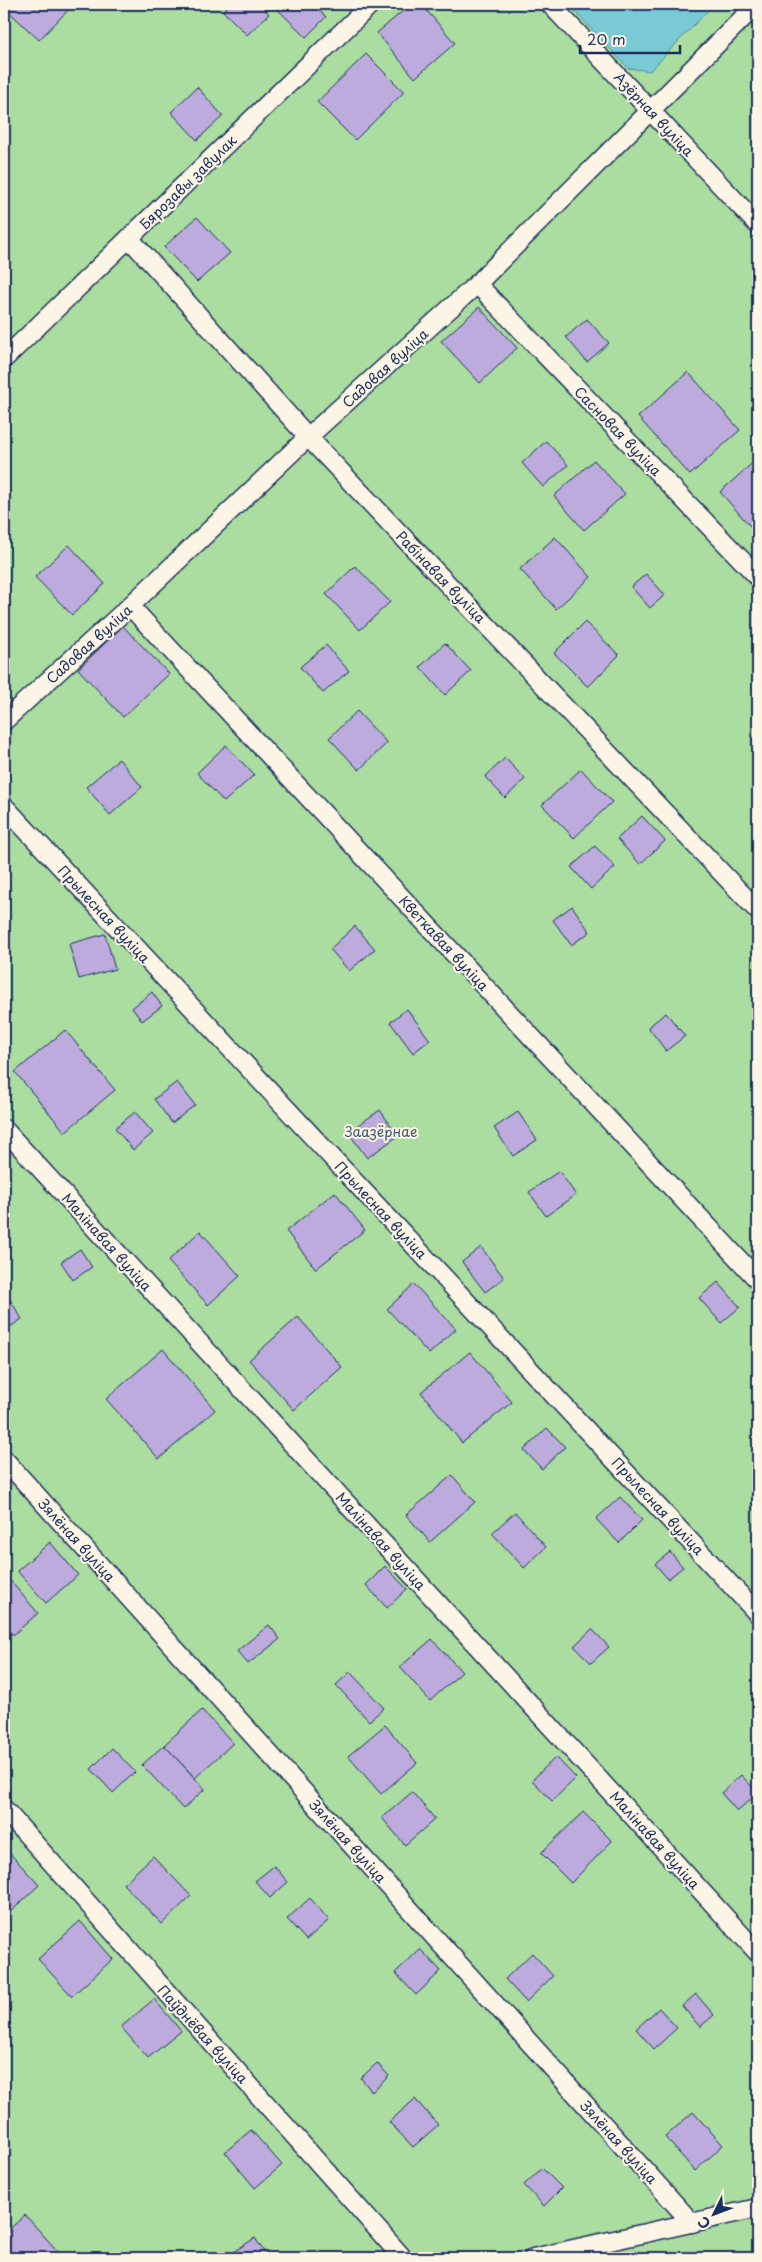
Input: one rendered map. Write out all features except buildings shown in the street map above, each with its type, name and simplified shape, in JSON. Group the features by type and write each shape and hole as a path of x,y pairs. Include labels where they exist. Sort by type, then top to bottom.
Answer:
{"lane":[{"name":"Бярозавы завулак","path":"4,359 371,4"},
{"name":"Азёрная вуліца","path":"550,4 758,224"},
{"name":"Садовая вуліца","path":"4,722 130,606 308,437 477,284 757,4"},
{"name":"Рабінавая вуліца","path":"129,238 308,437 758,911"},
{"name":"Сасновая вуліца","path":"477,284 758,577"},
{"name":"Кветкавая вуліца","path":"130,606 758,1280"},
{"name":"Прылесная вуліца","path":"4,806 758,1614"},
{"name":"Малінавая вуліца","path":"4,1129 758,1953"},
{"name":"Зялёная вуліца","path":"4,1459 692,2223"},
{"name":"Паўднёвая вуліца","path":"4,1809 403,2258"},
{"path":"532,2258 758,2208"}],"green space":[{"name":"Заазёрнае","path":"4,4 758,4 758,2258 4,2258"}],"water":[{"path":"568,4 714,4 650,71 628,68"}]}
